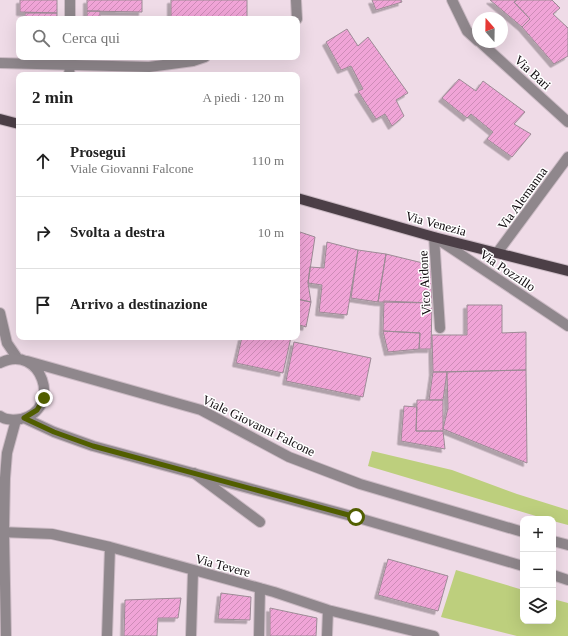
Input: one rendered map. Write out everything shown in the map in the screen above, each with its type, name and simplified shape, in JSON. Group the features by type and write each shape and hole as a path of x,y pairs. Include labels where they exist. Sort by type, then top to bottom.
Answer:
{"main road":[{"path":"0,119 16,123"},
{"name":"Via Venezia","path":"300,199 434,237 568,271"}],"street":[{"path":"70,0 70,16"},
{"path":"296,0 297,16"},
{"name":"Via Bari","path":"452,0 467,31 472,35"},
{"name":"Via Bari","path":"487,48 568,122"},
{"path":"0,63 149,67 196,60"},
{"name":"Via Alemanna","path":"498,253 568,157"},
{"name":"Via Pozzillo","path":"434,237 568,326"},
{"name":"Vico Aidone","path":"434,237 440,328"},
{"path":"0,313 7,343 22,360 38,370 45,383 44,398 37,410 20,419 6,453 2,532 6,636"},
{"path":"0,363 6,360 22,360"},
{"name":"Viale Giovanni Falcone","path":"22,360 201,410 289,457 360,484 520,531"},
{"path":"1,417 20,419 93,446 356,517 520,565"},
{"path":"193,473 260,522"},
{"name":"Via Tevere","path":"2,532 52,534 110,547 260,588 328,610 414,634 434,636"},
{"path":"556,542 568,545"},
{"path":"107,636 110,547"},
{"path":"191,636 193,570"},
{"path":"556,576 568,580"},
{"path":"259,636 260,588"},
{"path":"327,636 328,610"}],"green space":[{"path":"372,451 452,470 517,494 568,510 568,525 556,522 556,516 536,516 368,466"},
{"path":"456,570 520,589 520,624 556,624 556,600 568,603 568,636 517,636 441,617"}],"building":[{"path":"20,0 57,0 57,13 20,12"},
{"path":"87,0 142,0 142,12 87,11"},
{"path":"171,0 247,0 247,16 171,16"},
{"path":"372,0 401,0 402,2 376,10"},
{"path":"490,0 517,0 514,2 530,19 522,27 508,15 508,12 504,12"},
{"path":"517,0 552,0 560,8 553,14 568,28 568,56 554,64 522,27 530,19 514,2"},
{"path":"87,11 100,11 100,16 87,16"},
{"path":"25,13 57,13 57,16 25,16"},
{"path":"347,29 358,46 368,37 408,93 396,100 404,116 392,126 385,114 376,119 358,91 363,89 351,66 341,70 326,42"},
{"path":"459,79 476,91 483,81 525,112 514,124 531,134 512,157 487,139 493,132 471,114 467,118 442,98"},
{"path":"300,232 315,237 308,283 311,302 300,300"},
{"path":"327,242 358,250 347,315 319,312 322,285 308,283 310,267 324,268"},
{"path":"358,250 386,254 378,302 351,298"},
{"path":"386,254 431,265 432,303 378,302"},
{"path":"300,300 311,302 306,327 300,325"},
{"path":"384,301 432,303 431,349 419,349 420,333 383,331"},
{"path":"467,305 502,305 502,333 526,332 526,370 433,372 432,335 467,335"},
{"path":"383,331 420,333 419,349 388,352"},
{"path":"241,340 290,340 283,373 236,363"},
{"path":"294,342 371,358 363,397 286,381"},
{"path":"526,370 527,463 443,429 448,408 447,372"},
{"path":"433,372 447,372 443,400 429,400"},
{"path":"417,400 443,400 443,431 416,431"},
{"path":"404,406 417,407 416,431 443,431 445,449 401,441"},
{"path":"388,559 448,576 438,611 378,595"},
{"path":"221,593 251,597 250,620 218,619"},
{"path":"181,598 178,618 158,618 157,636 124,636 125,600"},
{"path":"270,608 317,618 316,636 270,636"}],"route":[{"path":"44,398 37,410 24,418 54,432 93,446 356,517"}]}
